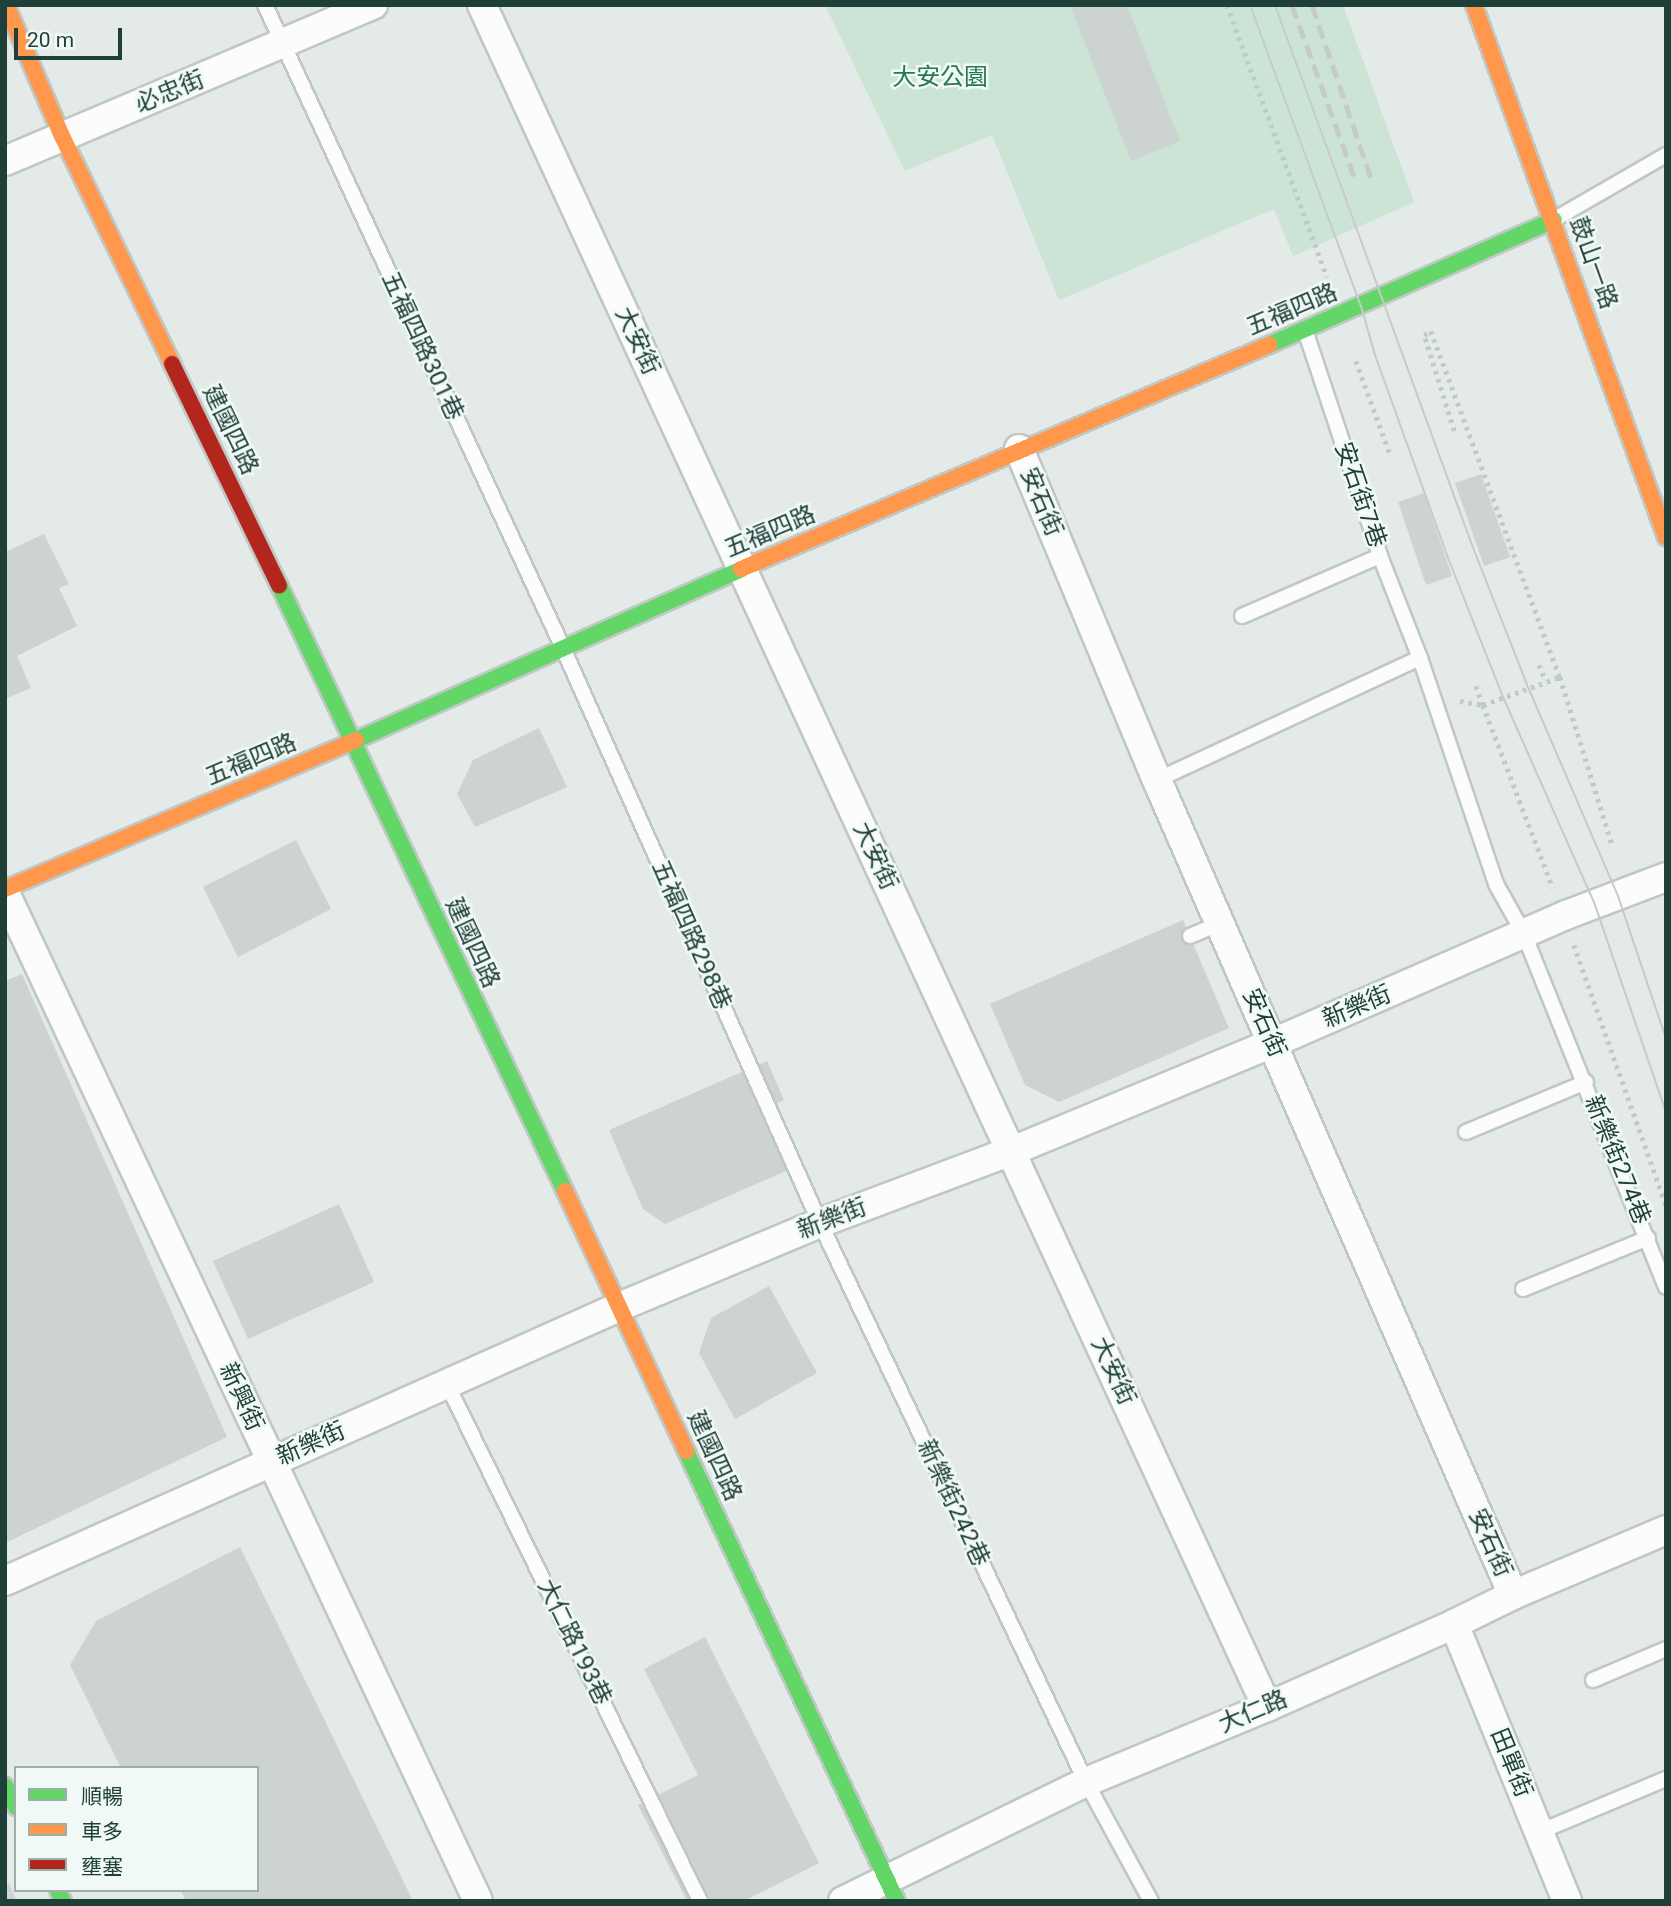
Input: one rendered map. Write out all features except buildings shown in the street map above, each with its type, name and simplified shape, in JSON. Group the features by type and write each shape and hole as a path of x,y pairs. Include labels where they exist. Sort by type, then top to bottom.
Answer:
{"street":[{"name":"建國四路","path":"6,5 62,136 354,741 892,1890"},
{"name":"必忠街","path":"5,161 283,46 373,5"},
{"name":"大安街","path":"482,5 1267,1707"},
{"name":"鼓山一路","path":"1474,5 1554,220 1666,537"},
{"name":"五福四路","path":"5,891 354,741 742,568 1305,330 1340,312 1384,297 1554,220"},
{"name":"安石街","path":"1019,449 1157,780 1513,1595"},
{"name":"新樂街","path":"5,1581 619,1307 820,1223 1012,1152 1273,1043 1566,915 1666,877"},
{"name":"新興街","path":"5,891 478,1901"},
{"name":"大仁路","path":"843,1901 892,1890 1086,1782 1267,1707 1513,1595 1666,1530"},
{"name":"田單街","path":"1454,1624 1567,1901"},
{"path":"5,1786 14,1803"}],"lane":[{"name":"五福四路301巷","path":"265,5 562,646"},
{"path":"1554,220 1666,155"},
{"name":"安石街7巷","path":"1305,330 1380,556 1420,658 1496,884 1524,934"},
{"path":"1242,616 1380,556"},
{"name":"五福四路298巷","path":"562,646 820,1223"},
{"path":"1157,780 1420,658"},
{"path":"1190,936 1220,923"},
{"name":"新樂街274巷","path":"1524,934 1586,1082 1666,1287"},
{"name":"新樂街274巷","path":"1466,1132 1586,1082"},
{"name":"新樂街242巷","path":"820,1223 1086,1782 1151,1901"},
{"name":"新樂街274巷","path":"1523,1289 1648,1238"},
{"name":"大仁路193巷","path":"447,1384 700,1901"},
{"path":"1593,1680 1666,1649"},
{"path":"1539,1832 1666,1779"}],"path":[{"path":"1227,5 1340,312"},
{"path":"1454,431 1424,335 1431,331 1560,677 1612,844"},
{"path":"1356,361 1390,454"},
{"path":"1539,665 1546,681"},
{"path":"1454,695 1459,700 1483,705 1560,677"},
{"path":"1476,687 1543,867 1566,915 1666,1205"}],"green space":[{"name":"大安公園","path":"825,5 1343,5 1414,202 1293,256 1274,209 1059,300 992,135 905,171"}],"tram line":[{"path":"1250,5 1361,306 1375,355 1448,558 1503,697 1595,905 1666,1112"},
{"path":"1275,5 1472,545 1528,687 1618,896 1666,1039"}],"railway":[{"path":"1292,5 1356,182"},
{"path":"1312,5 1371,178"}],"traffic: fast":[{"path":"1269,345 1554,220"},
{"path":"356,740 741,569"},
{"path":"279,585 565,1191"},
{"path":"686,1451 897,1901"},
{"path":"5,1786 14,1803"},
{"path":"59,1892 63,1901"}],"traffic: slow":[{"path":"6,5 62,136 172,364"},
{"path":"1474,5 1666,537"},
{"path":"741,569 1269,345"},
{"path":"5,889 356,740"},
{"path":"565,1191 686,1451"}],"traffic: jam":[{"path":"172,364 279,585"}]}
